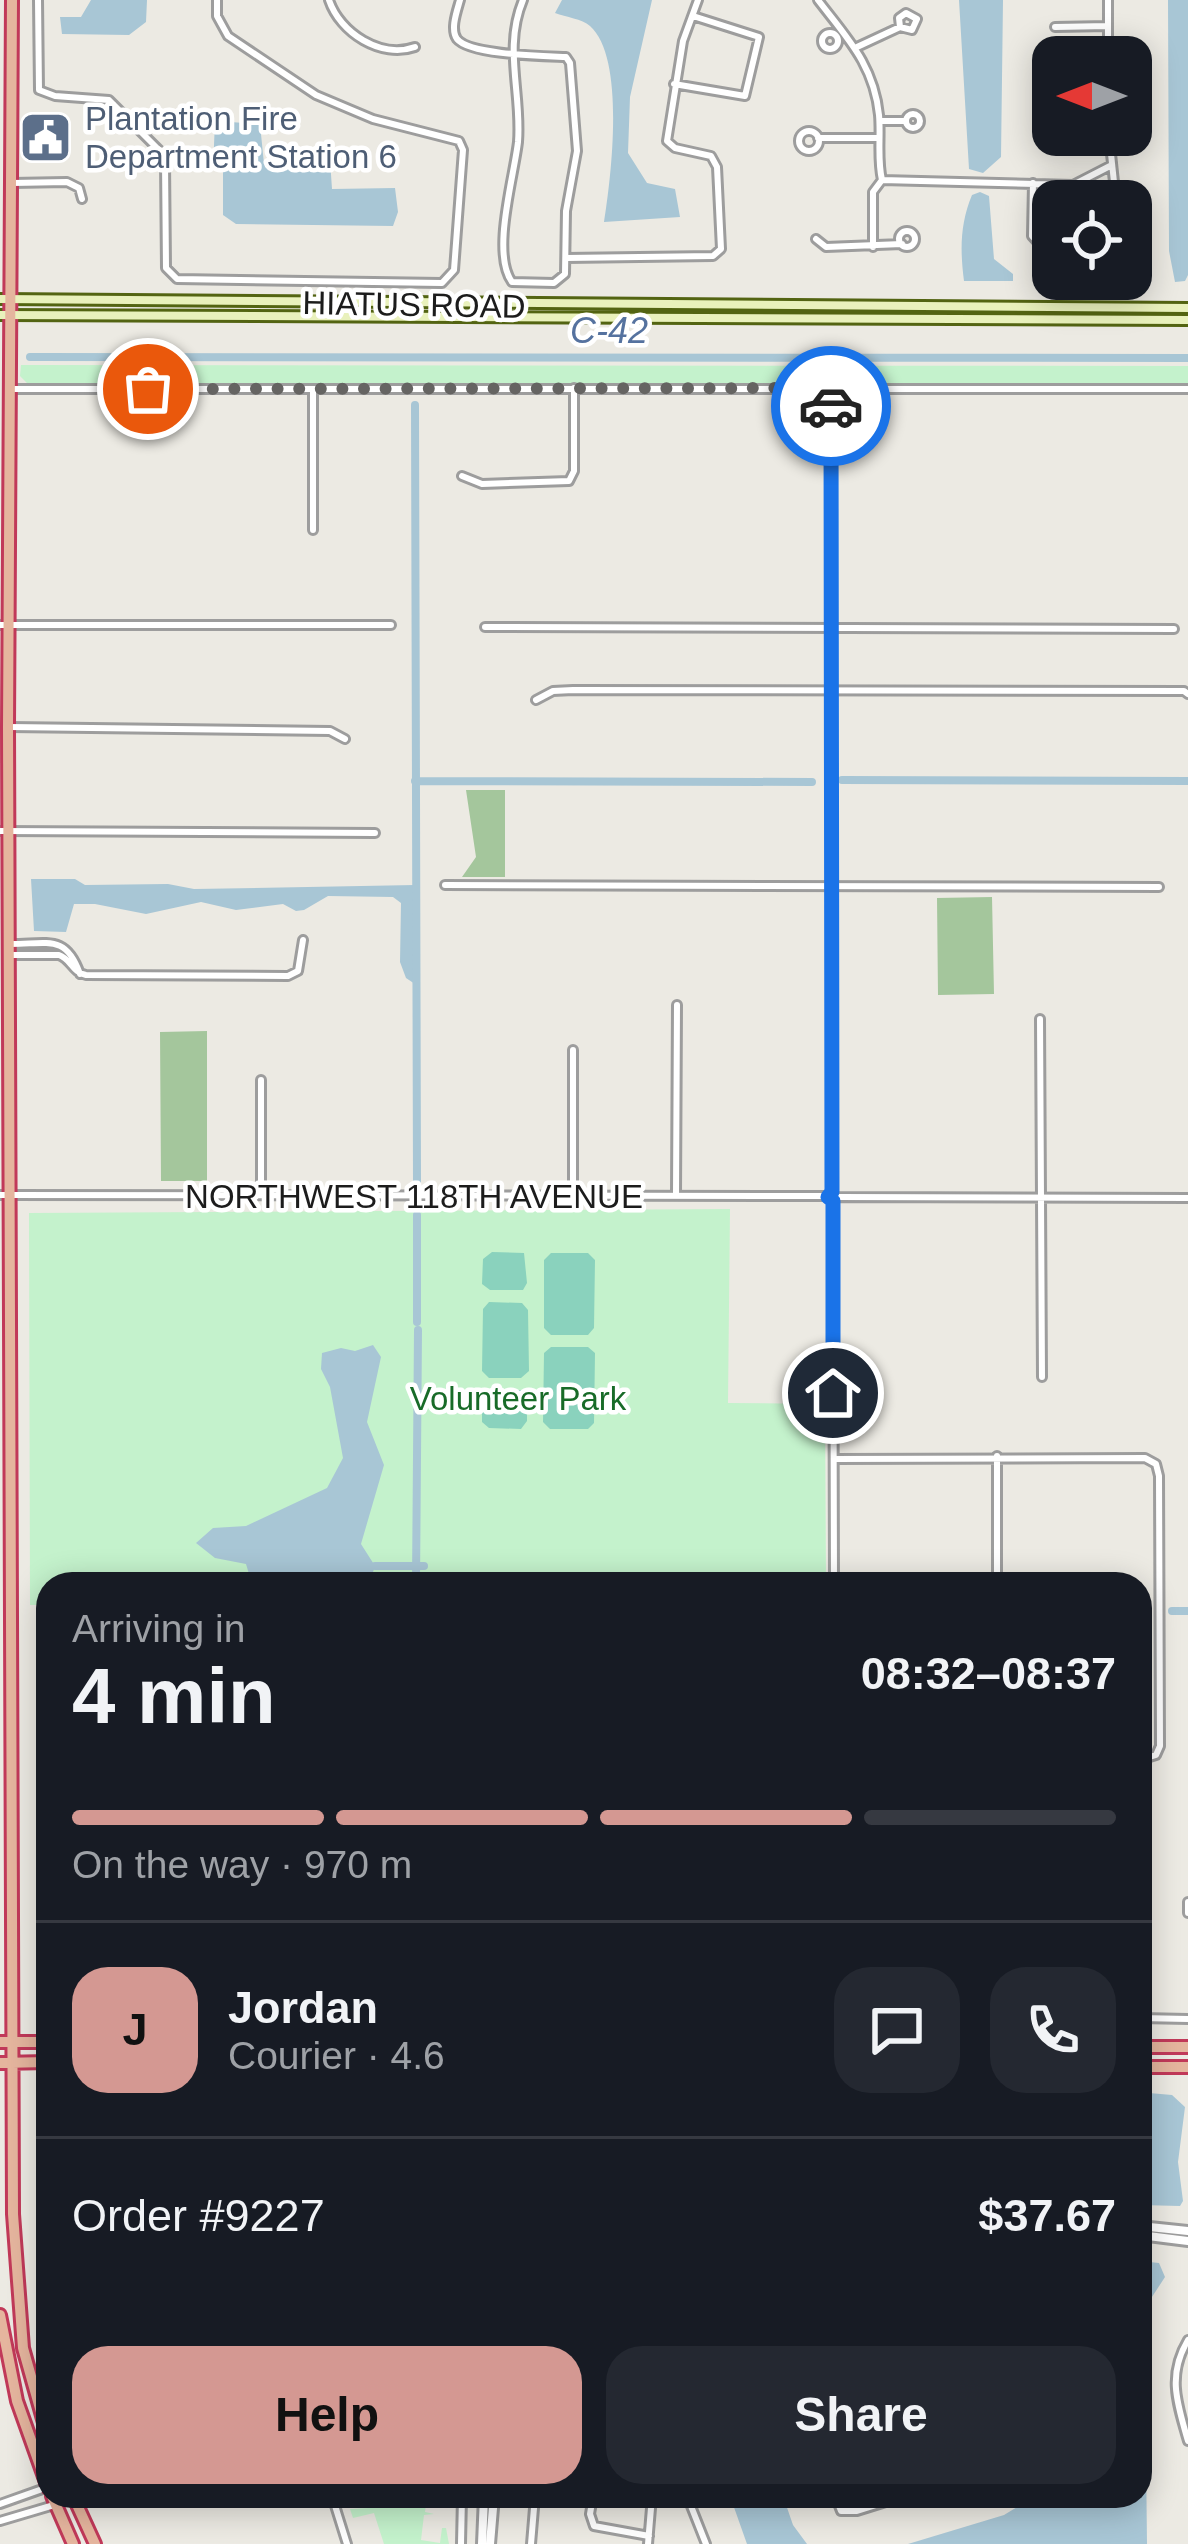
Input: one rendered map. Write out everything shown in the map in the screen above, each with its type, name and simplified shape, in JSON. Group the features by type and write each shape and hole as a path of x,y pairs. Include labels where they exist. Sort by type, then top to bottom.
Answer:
{"highway":[{"path":"12,0 4,624 9,949 6,2062 14,2257 23,2348 36,2394"},
{"path":"1152,2047 1188,2047"},
{"path":"1152,2067 1188,2067"},
{"path":"0,2315 17,2401 36,2453"},
{"path":"57,2508 73,2544"},
{"path":"78,2508 94,2544"}],"main road":[{"name":"HIATUS ROAD","path":"6,299 1188,308"},
{"name":"HIATUS ROAD","path":"6,315 1188,320"}],"street":[{"path":"38,0 38,84 44,94 109,100 160,151 167,171 166,268 177,279 442,283 450,277 463,150 459,141 344,109 286,78 228,36 217,16 217,0"},
{"path":"329,0 340,25 353,35 401,52 416,46"},
{"path":"460,0 454,35 461,43 512,54 566,57 570,63 578,151 566,211 565,274 559,280 512,282 507,277 505,229 518,142 512,54 523,0"},
{"path":"566,258 713,256 721,249 717,167 711,156 675,148 667,141 674,84 698,0"},
{"path":"818,0 839,33 857,46 872,75 880,121 882,180 873,192 873,248"},
{"path":"1108,0 1108,36"},
{"path":"674,84 745,95 759,37 692,16"},
{"path":"1055,26 1108,26"},
{"path":"857,46 900,27"},
{"path":"880,121 906,121"},
{"path":"818,138 878,138"},
{"path":"1109,156 1112,180"},
{"path":"1083,180 1110,166"},
{"path":"882,180 1032,183"},
{"path":"12,183 67,182 79,188 82,199"},
{"path":"816,239 826,247 902,244"},
{"path":"462,476 482,484 569,482 574,471 574,388"},
{"path":"831,388 834,1572"},
{"path":"10,389 1188,389"},
{"path":"313,389 313,530"},
{"path":"4,624 391,625"},
{"path":"484,627 1174,628"},
{"path":"536,700 553,691 573,689 1188,694"},
{"path":"8,727 330,730 345,739"},
{"path":"4,831 375,833"},
{"path":"446,885 1160,887"},
{"path":"9,949 66,957 80,974 288,976 298,971 302,940"},
{"path":"44,944 44,955"},
{"path":"9,949 44,944 69,948 80,974"},
{"path":"676,1196 677,1005"},
{"path":"1040,1019 1042,1377"},
{"path":"573,1050 573,1196"},
{"path":"261,1080 261,1195"},
{"name":"NORTHWEST 118TH AVENUE","path":"6,1195 1188,1198"},
{"path":"997,1456 997,1572"},
{"path":"834,1459 1145,1458 1156,1464 1160,1746 1152,1756"},
{"path":"1188,1902 1188,1913"},
{"path":"1152,2018 1188,2019"},
{"path":"1152,2227 1188,2231"},
{"path":"1152,2236 1188,2241"},
{"path":"1188,2339 1177,2358 1173,2381 1188,2441"},
{"path":"1178,2404 1188,2402"},
{"path":"0,2504 36,2497"},
{"path":"0,2521 36,2502"},
{"path":"336,2508 347,2544"},
{"path":"460,2544 462,2508"},
{"path":"484,2508 486,2544"},
{"path":"486,2544 492,2508"},
{"path":"530,2544 534,2508"},
{"path":"591,2508 594,2526 649,2540 651,2508"},
{"path":"692,2508 706,2544"}],"green space":[{"path":"21,365 1188,366 1188,386 30,386 20,376"},
{"path":"466,790 505,790 505,877 462,877 476,857"},
{"path":"992,897 994,994 938,995 937,898"},
{"path":"207,1031 207,1181 161,1181 160,1032"},
{"name":"Volunteer Park","path":"730,1209 728,1403 825,1404 826,1572 36,1572 36,1605 30,1605 29,1213"},
{"path":"492,1252 524,1253 527,1283 523,1290 490,1290 482,1284 483,1259"},
{"path":"551,1253 588,1253 595,1260 594,1328 588,1335 551,1335 544,1328 544,1260"},
{"path":"489,1302 522,1303 528,1310 529,1371 521,1378 489,1378 482,1371 483,1309"},
{"path":"551,1347 588,1347 595,1353 594,1423 588,1429 550,1429 543,1422 544,1353"},
{"path":"489,1390 521,1390 527,1396 527,1421 521,1429 489,1428 482,1422 482,1396"},
{"path":"426,2508 434,2514 424,2515 421,2540 440,2543 442,2528 446,2528 449,2544 384,2544 374,2513 353,2518 350,2509"}],"water":[{"path":"91,0 147,0 146,22 129,35 62,34 60,17 81,17"},
{"path":"562,0 652,0 630,97 628,153 647,183 675,189 680,217 604,222 613,120 608,64 590,26 555,13"},
{"path":"959,0 1003,0 1001,157 983,173 969,169"},
{"path":"1168,0 1188,0 1188,275 1185,281 1175,282 1169,251"},
{"path":"215,121 260,124 264,164 330,160 332,189 395,188 398,212 393,226 236,224 223,215 223,172 213,169"},
{"path":"972,195 989,196 994,259 1013,274 1013,281 964,281 963,227"},
{"path":"31,879 194,889 415,885 415,984 406,978 400,962 401,903 393,897 328,896 296,911 283,904 236,910 201,902 146,914 74,904 66,932 34,931"},
{"path":"373,1345 381,1357 367,1422 384,1465 361,1544 375,1566 373,1572 248,1572 246,1564 215,1558 196,1543 213,1528 246,1526 327,1488 343,1458 330,1387 321,1369 322,1353 341,1348 355,1351"},
{"path":"1152,2093 1172,2095 1185,2107 1178,2162 1180,2206 1152,2205"},
{"path":"1152,2262 1159,2263 1165,2277 1152,2297"},
{"path":"734,2508 787,2508 807,2544 747,2544"},
{"path":"1015,2508 1147,2508 1147,2544 908,2544"}],"waterway":[{"name":"C-42","path":"30,357 1188,358"},
{"path":"415,405 417,1186"},
{"path":"842,780 1188,781"},
{"path":"415,781 812,782"},
{"path":"417,1215 417,1322"},
{"path":"416,1572 418,1330"},
{"path":"375,1566 424,1566"},
{"path":"1172,1611 1188,1611"}],"way so far":[{"path":"148,389 831,388 831,406"}],"place":[{"name":"Plantation Fire Department Station 6","path":"46,137"}],"route":[{"path":"831,406 832,1192 828,1197 833,1201 833,1393"}]}
